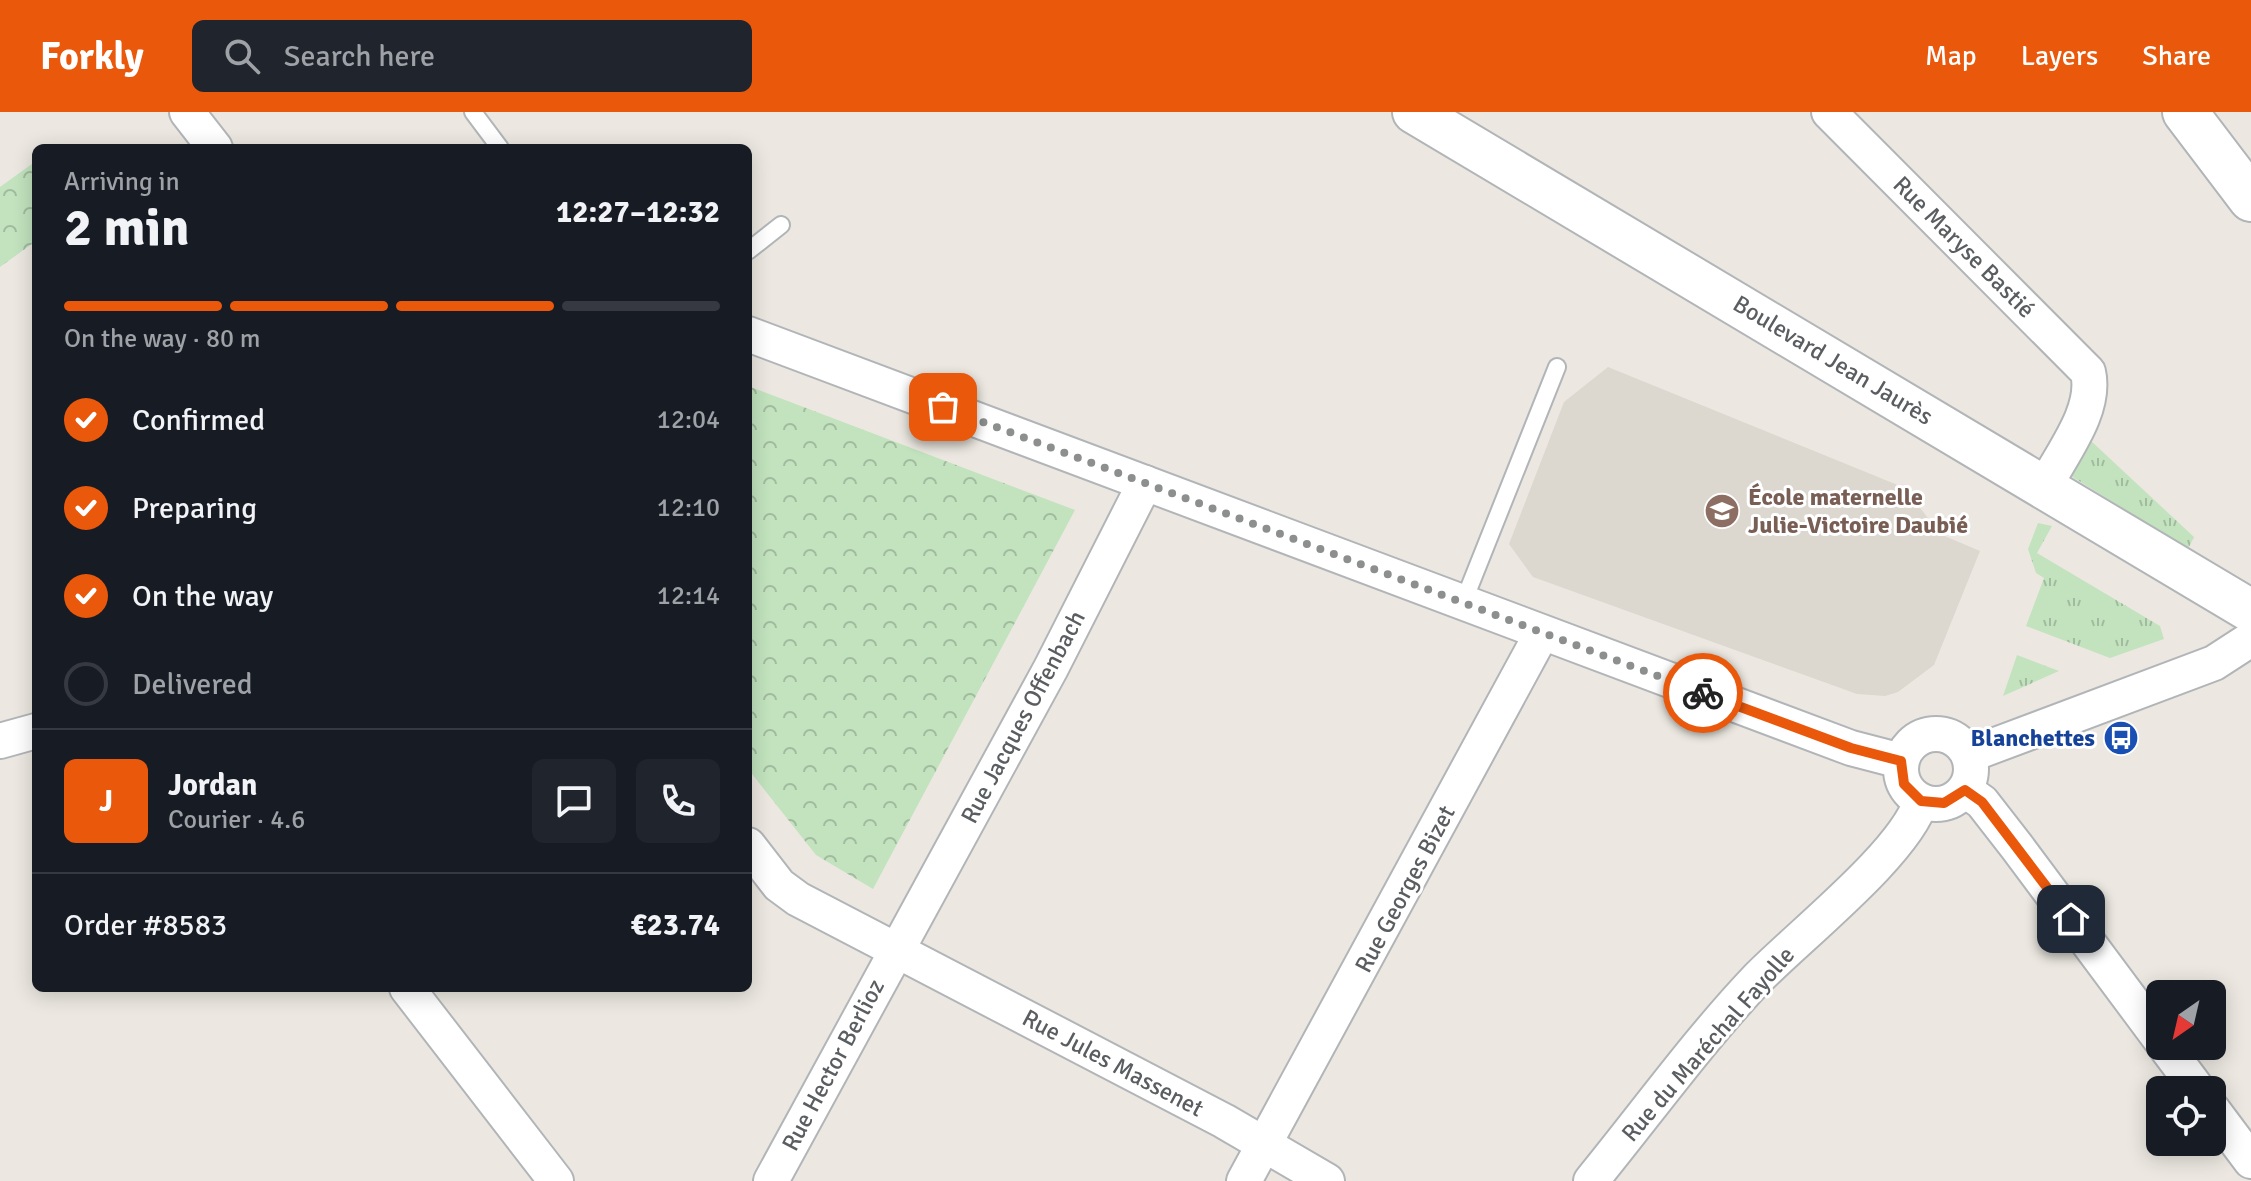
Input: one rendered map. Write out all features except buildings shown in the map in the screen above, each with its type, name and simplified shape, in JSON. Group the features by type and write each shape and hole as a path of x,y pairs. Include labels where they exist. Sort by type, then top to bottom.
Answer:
{"main road":[{"path":"2185,112 2251,199"}],"street":[{"path":"187,112 212,144"},
{"name":"Boulevard Jean Jaurès","path":"1414,112 2251,611"},
{"name":"Rue Maryse Bastié","path":"1829,112 2088,372 2092,387 2087,406 2045,486"},
{"path":"752,336 1851,748 1901,761"},
{"name":"Rue Jacques Offenbach","path":"896,950 1051,668 1145,483"},
{"name":"Rue Georges Bizet","path":"1244,1181 1542,633"},
{"path":"1969,755 2214,663 2251,639"},
{"path":"0,741 32,732"},
{"path":"1938,733 1956,740 1969,755 1972,767 1965,790 1944,803 1921,801 1904,784 1901,761 1919,737 1938,733"},
{"path":"1965,790 1982,802 2146,1020"},
{"name":"Rue du Maréchal Fayolle","path":"1591,1181 1756,981 1894,847 1916,817 1921,801"},
{"name":"Rue Jules Massenet","path":"752,850 779,885 798,899 1266,1145 1327,1181"},
{"name":"Rue Hector Berlioz","path":"771,1181 896,950"},
{"path":"410,992 556,1181"},
{"path":"2226,1128 2251,1161"}],"lane":[{"path":"473,112 497,144"},
{"path":"752,248 781,225"},
{"path":"1463,603 1557,367"}],"shaded area":[{"name":"École maternelle Julie-Victoire Daubié","path":"1608,367 1905,488 1940,534 1980,551 1934,665 1898,692 1885,696 1857,694 1533,577 1509,544 1564,402"}],"green space":[{"path":"32,164 32,244 0,267 0,187"},
{"path":"752,388 1075,510 873,889 816,855 752,774"},
{"path":"2090,440 2194,537 2188,549 2071,476"},
{"path":"2038,523 2052,526 2037,553 2160,626 2164,639 2110,658 2026,626 2044,578 2036,573 2028,549"},
{"path":"2017,655 2059,671 2003,696"}],"way so far":[{"path":"943,407 1703,693"}],"place":[{"name":"École maternelle Julie-Victoire Daubié","path":"1722,511"},
{"name":"Blanchettes","path":"2121,738"}],"route":[{"path":"1703,693 1851,748 1901,761 1900,772 1904,784 1921,801 1944,803 1965,790 1982,802 2071,919"}]}
